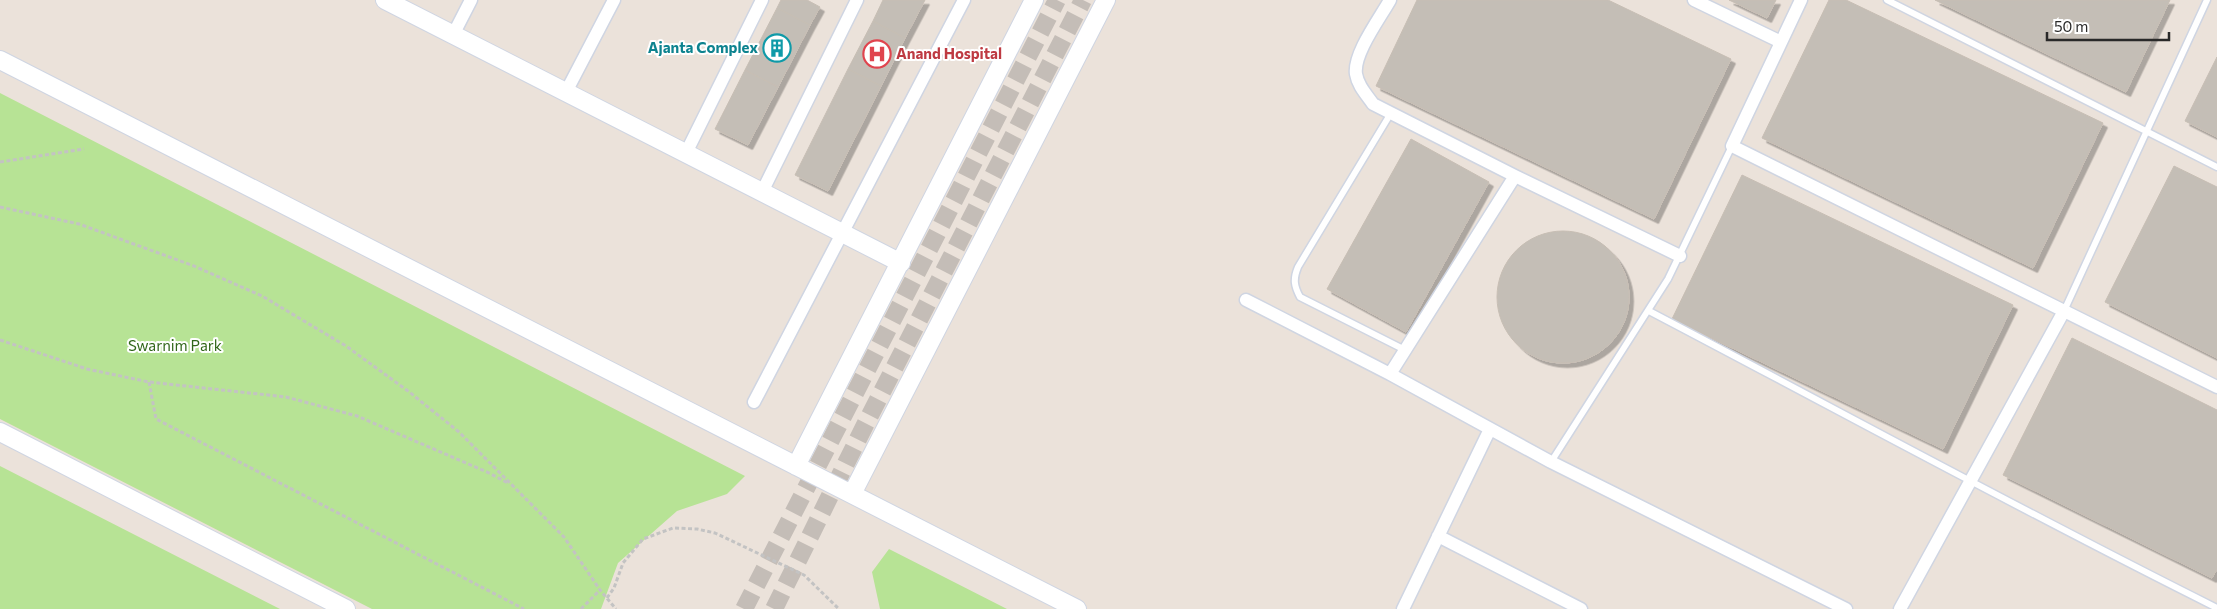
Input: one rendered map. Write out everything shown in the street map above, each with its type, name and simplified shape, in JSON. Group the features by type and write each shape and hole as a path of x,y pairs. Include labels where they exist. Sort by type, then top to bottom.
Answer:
{"street":[{"path":"385,0 901,263"},
{"path":"453,35 471,0"},
{"path":"566,92 614,0"},
{"path":"686,153 762,0"},
{"path":"762,192 857,0"},
{"path":"754,402 844,234 964,0"},
{"path":"796,466 1034,0"},
{"path":"852,494 1106,0"},
{"path":"1390,0 1358,57 1356,73 1361,88 1374,104 1515,176 1680,256"},
{"path":"1694,0 1781,42"},
{"path":"1801,0 1732,146 2217,387"},
{"path":"0,60 1077,609"},
{"path":"1390,374 1515,176"},
{"path":"1246,300 1390,374 1551,462 1846,609"},
{"path":"1900,609 2064,311"},
{"path":"1403,609 1490,429"},
{"path":"0,432 346,609"},
{"path":"1438,536 1581,609"}],"lane":[{"path":"1887,0 2217,167"},
{"path":"2064,311 2207,0"},
{"path":"1391,113 1294,277 1295,288 1300,297 1405,350"},
{"path":"1551,462 1649,311 1680,256 1732,146"},
{"path":"1649,311 1971,480 2087,544 2217,608"}],"path":[{"path":"0,162 84,149"},
{"path":"0,207 79,224 194,266 262,296 346,346 408,391 459,432 564,537 600,590 616,609"},
{"path":"0,340 87,369 149,382 286,397 357,416 487,472 512,486"},
{"path":"149,382 156,419 524,609"},
{"path":"607,598 614,588 623,563 643,538 673,528 697,529 715,533 804,575 839,609"},
{"path":"581,609 600,590"}],"green space":[{"name":"Swarnim Park","path":"0,93 745,476 727,494 677,511 618,563 601,609 372,609 0,419"},
{"path":"0,466 280,609 0,609"},
{"path":"889,549 1007,609 880,609 872,572"}],"building":[{"path":"781,0 807,0 820,7 810,25 777,8"},
{"path":"883,0 925,0 905,38 873,21"},
{"path":"1417,0 1608,0 1731,59 1654,219 1376,86"},
{"path":"1729,0 1776,0 1767,18"},
{"path":"1829,0 1846,0 2103,123 2033,268 1762,138"},
{"path":"1935,0 2170,0 2126,92"},
{"name":"Ajanta Complex","path":"777,8 810,25 778,87 745,70"},
{"name":"Anand Hospital","path":"873,21 905,38 881,86 848,69"},
{"path":"2217,57 2217,137 2185,121"},
{"path":"848,69 881,86 828,191 795,175"},
{"path":"745,70 778,87 748,145 715,129"},
{"path":"1411,139 1489,182 1406,332 1327,289"},
{"path":"2174,166 2217,187 2217,358 2105,302"},
{"path":"1742,175 2013,305 1943,449 1672,319"},
{"path":"1563,231 1588,236 1600,242 1618,260 1624,272 1629,297 1624,322 1618,334 1600,352 1588,358 1563,363 1538,358 1526,352 1508,334 1502,322 1497,297 1502,272 1508,260 1526,242 1538,236"},
{"path":"2072,338 2217,410 2217,569 2212,578 2003,475"}],"tunnel":[{"path":"744,609 1057,0"},
{"path":"774,609 864,427 1083,0"}],"place":[{"name":"Ajanta Complex","path":"777,48"},
{"name":"Anand Hospital","path":"877,54"}]}
